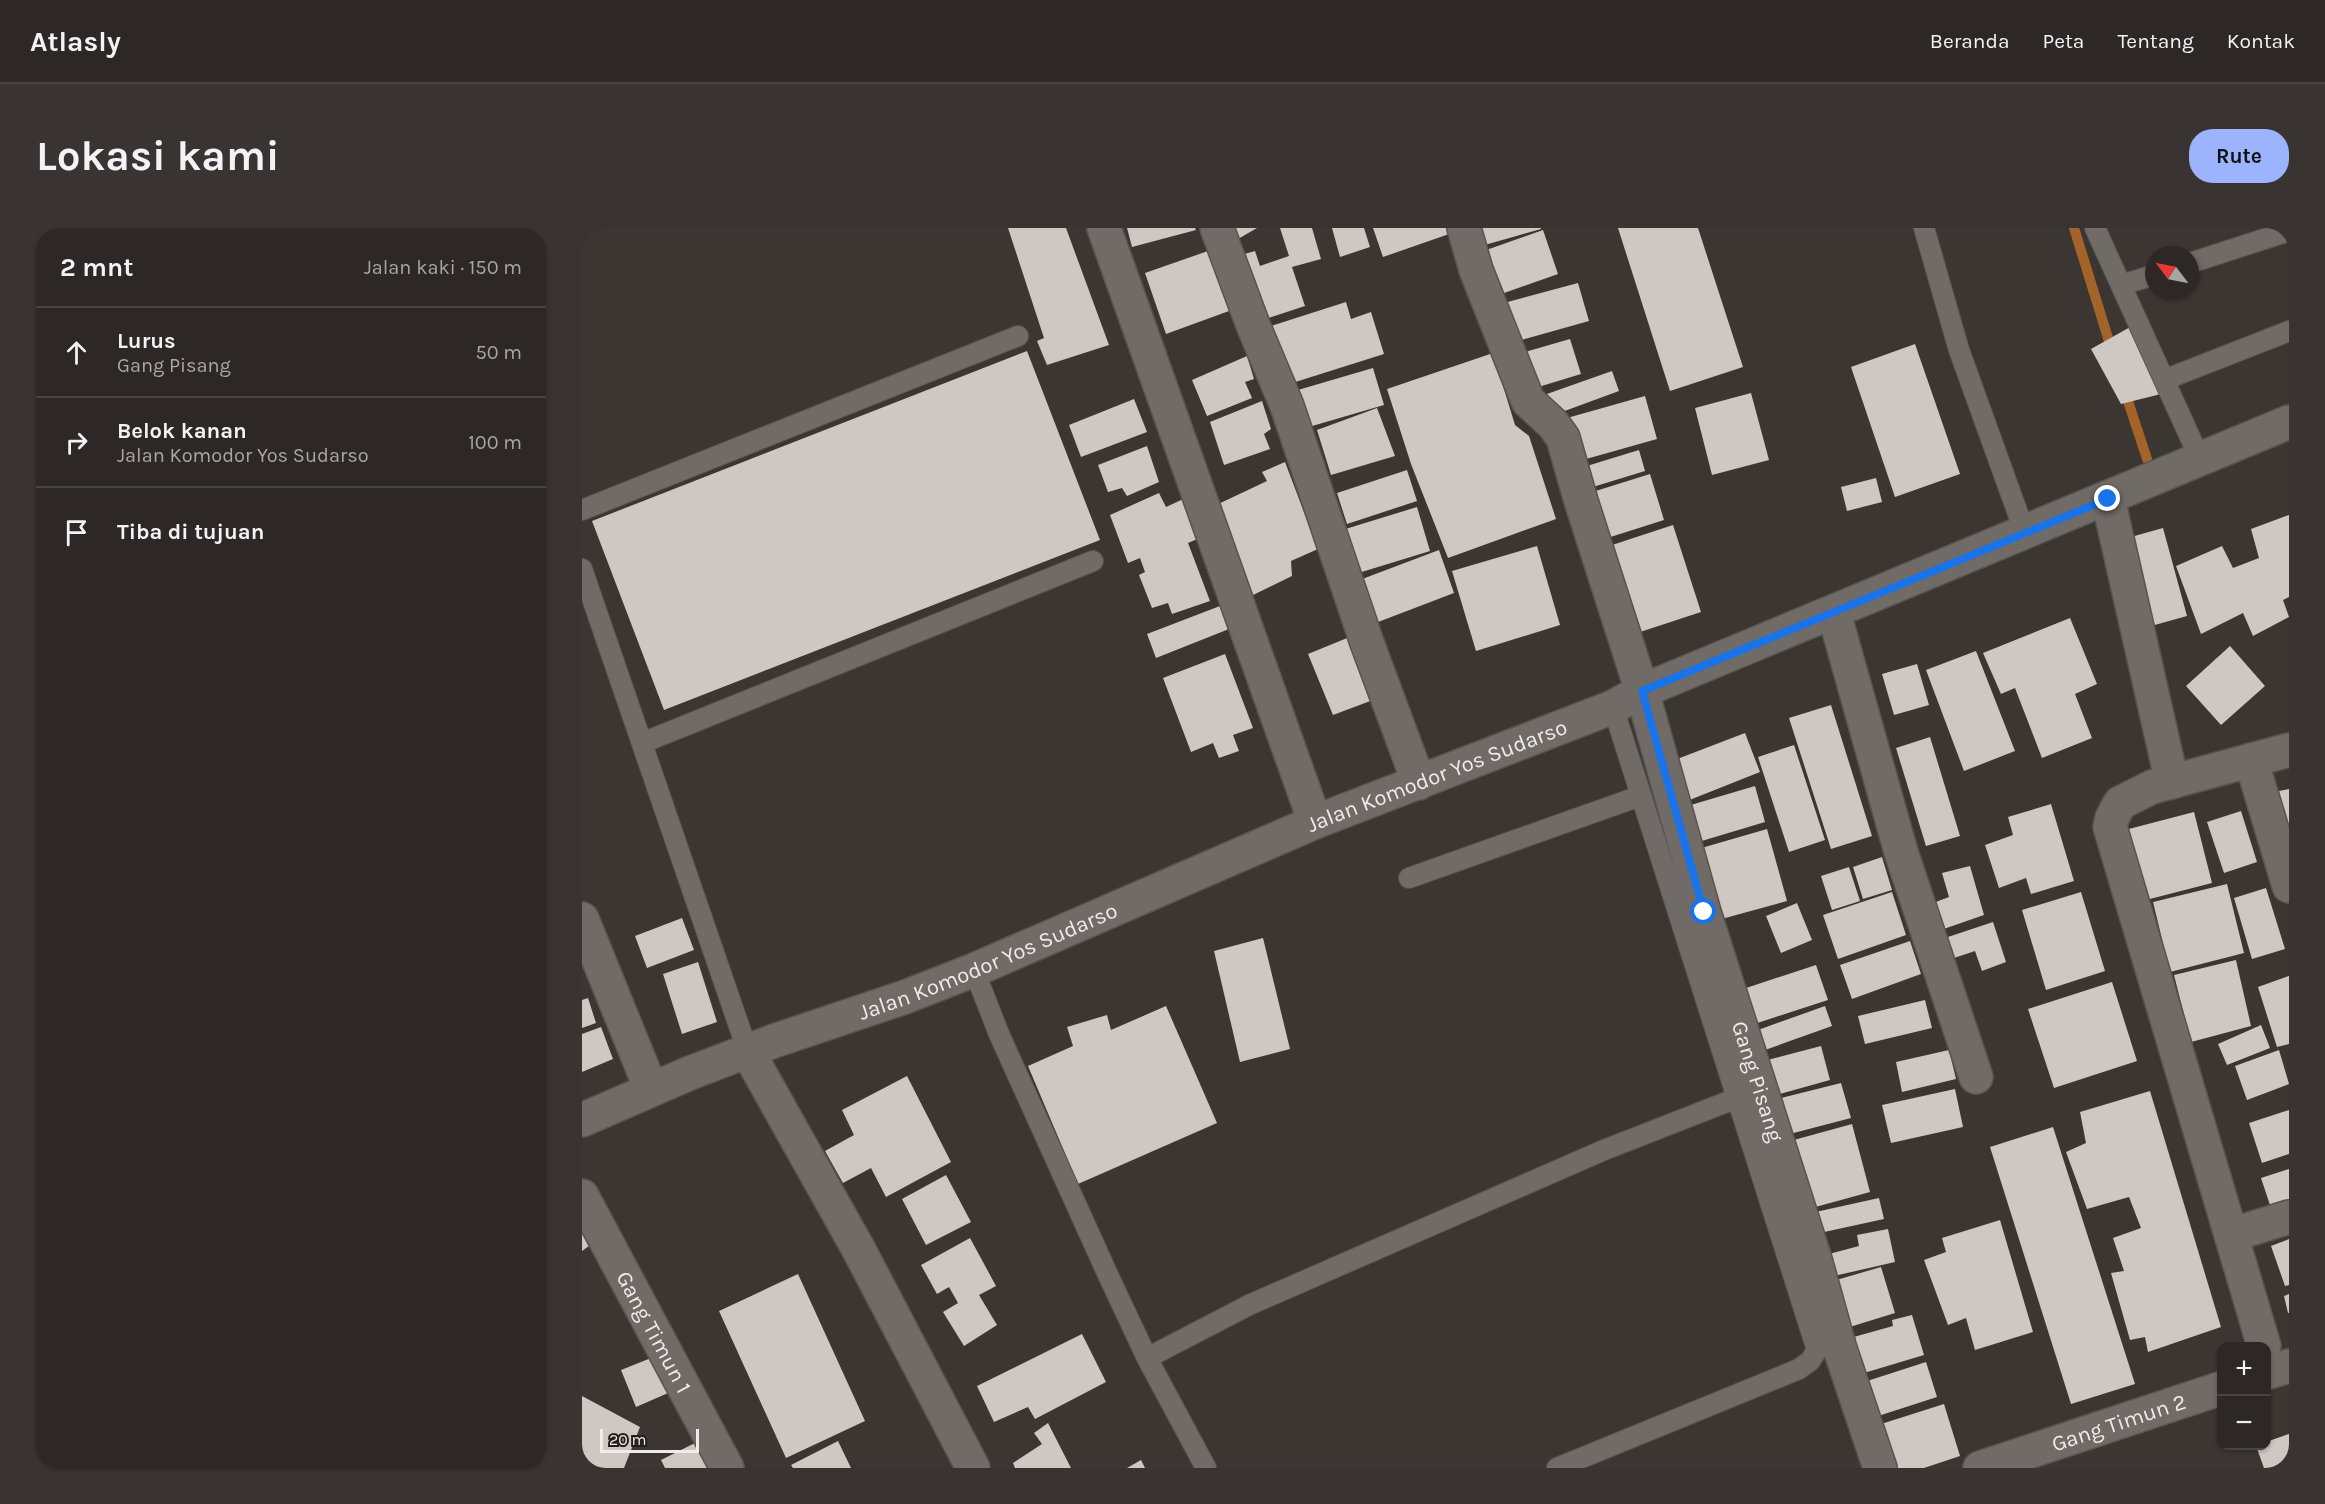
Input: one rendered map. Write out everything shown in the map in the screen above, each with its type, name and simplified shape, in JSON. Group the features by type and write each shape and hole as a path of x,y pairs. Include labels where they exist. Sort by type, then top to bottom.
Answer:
{"street":[{"path":"1104,228 1315,822"},
{"path":"1217,228 1253,325 1287,406 1366,640 1419,783"},
{"name":"Gang Pisang","path":"1464,228 1476,270 1528,401 1563,438 1642,691 1704,912 1814,1256 1840,1349 1880,1468"},
{"name":"Jalan Komodor Yos Sudarso","path":"582,1120 651,1089 774,1041 976,975 1315,822 1419,783 1616,719 1642,691 2289,422"},
{"path":"2108,499 2172,782"},
{"path":"1834,613 1901,852 1976,1077"},
{"path":"2265,1342 2110,827 2120,803 2152,787 2289,750"},
{"path":"2251,760 2289,886"},
{"path":"582,919 651,1089"},
{"path":"748,1052 858,1250 973,1468"},
{"name":"Gang Timun 1","path":"582,1196 727,1468"},
{"path":"2231,1235 2289,1217"},
{"name":"Gang Timun 2","path":"1980,1468 2217,1390"}],"lane":[{"path":"1924,228 1959,350 2025,533"},
{"path":"2095,228 2200,459"},
{"path":"2199,260 2289,231"},
{"path":"2121,285 2145,278"},
{"path":"2164,380 2289,331"},
{"path":"582,510 1018,336"},
{"path":"642,743 1093,561"},
{"path":"582,569 748,1052"},
{"path":"1557,1468 1799,1369 1810,1361 1817,1350 1616,719"},
{"path":"1409,878 1640,796"},
{"path":"976,975 992,1017 1147,1358 1206,1468"},
{"path":"1147,1358 1259,1300 1604,1150 1737,1098"}],"building":[{"path":"1008,228 1066,228 1109,345 1047,365 1037,341 1044,338"},
{"path":"1127,228 1195,228 1196,230 1132,247"},
{"path":"1229,228 1257,228 1238,239"},
{"path":"1280,228 1312,228 1321,259 1292,267 1305,306 1256,322 1234,257 1255,251 1260,266 1289,256"},
{"path":"1332,228 1364,228 1370,247 1340,257"},
{"path":"1373,228 1450,228 1452,233 1383,257"},
{"path":"1468,228 1541,228 1541,229 1474,248"},
{"path":"1618,228 1698,228 1743,367 1670,391"},
{"path":"1543,230 1558,274 1490,298 1475,254"},
{"path":"1208,251 1229,311 1166,334 1145,273"},
{"path":"1578,283 1589,321 1514,342 1504,303"},
{"path":"1346,302 1351,319 1371,312 1384,354 1289,384 1271,326"},
{"path":"2132,326 2165,393 2121,404 2091,349"},
{"path":"1570,339 1581,374 1535,388 1525,352"},
{"path":"1915,344 1960,474 1895,497 1851,367"},
{"path":"1027,351 1100,540 664,710 592,521"},
{"path":"1493,353 1515,425 1529,436 1556,519 1448,558 1411,464 1387,389"},
{"path":"1247,356 1254,379 1245,382 1252,398 1207,416 1192,380"},
{"path":"1373,368 1384,405 1302,429 1291,392"},
{"path":"1612,371 1619,391 1551,416 1544,395"},
{"path":"1751,393 1769,460 1712,475 1695,408"},
{"path":"1645,396 1657,439 1579,461 1567,418"},
{"path":"1134,399 1147,432 1081,457 1069,425"},
{"path":"1262,401 1271,429 1264,434 1270,449 1224,465 1210,422"},
{"path":"1377,408 1395,456 1331,475 1317,430"},
{"path":"1147,446 1159,482 1127,496 1122,488 1108,492 1098,465"},
{"path":"1639,450 1645,471 1583,490 1577,469"},
{"path":"1285,462 1318,549 1291,561 1292,576 1247,598 1212,507 1267,481 1262,472"},
{"path":"1407,470 1417,501 1347,524 1337,493"},
{"path":"1650,474 1664,520 1601,540 1586,494"},
{"path":"1876,478 1882,502 1847,511 1841,487"},
{"path":"1159,493 1166,507 1190,496 1202,537 1188,543 1210,601 1172,614 1168,603 1152,608 1139,575 1145,572 1140,558 1128,563 1110,515"},
{"path":"1417,507 1430,551 1352,575 1339,531"},
{"path":"2289,515 2289,597 2283,600 2289,617 2253,636 2243,613 2201,634 2176,566 2222,546 2233,568 2259,558 2251,529"},
{"path":"1673,525 1701,612 1631,635 1603,548"},
{"path":"2163,528 2187,616 2144,628 2120,540"},
{"path":"1537,546 1560,625 1476,651 1452,571"},
{"path":"1439,550 1454,593 1365,627 1349,584"},
{"path":"1220,606 1229,629 1156,658 1147,634"},
{"path":"2070,618 2097,684 2075,694 2092,738 2042,758 2015,688 2001,694 1983,653"},
{"path":"1357,634 1381,697 1333,715 1308,654"},
{"path":"2230,646 2265,686 2221,725 2186,686"},
{"path":"1976,651 2015,751 1964,771 1926,670"},
{"path":"1225,654 1253,728 1233,735 1239,751 1219,758 1213,743 1191,752 1163,678"},
{"path":"1917,664 1929,705 1894,715 1882,674"},
{"path":"1831,705 1872,836 1831,849 1789,718"},
{"path":"1745,733 1760,772 1687,801 1672,761"},
{"path":"1930,737 1960,836 1926,846 1896,748"},
{"path":"1794,745 1825,840 1789,852 1758,757"},
{"path":"1755,786 1765,822 1695,843 1684,807"},
{"path":"2289,789 2289,848 2274,792"},
{"path":"2051,804 2074,881 2031,894 2026,878 1999,888 1985,845 2013,835 2008,817"},
{"path":"2241,811 2257,862 2224,873 2207,822"},
{"path":"2194,812 2212,883 2142,901 2125,830"},
{"path":"1767,829 1787,901 1718,920 1698,849"},
{"path":"1882,857 1892,890 1863,899 1853,867"},
{"path":"1970,866 1984,915 1935,932 1925,906 1949,897 1942,873"},
{"path":"1849,867 1860,901 1832,910 1821,876"},
{"path":"2227,884 2244,953 2170,972 2153,902"},
{"path":"2266,888 2285,949 2252,959 2234,898"},
{"path":"1892,892 1906,935 1838,959 1823,915"},
{"path":"2081,892 2105,971 2046,990 2022,910"},
{"path":"1797,903 1812,940 1781,953 1766,916"},
{"path":"682,918 694,950 647,968 635,936"},
{"path":"1993,922 2006,962 1982,971 1975,951 1945,961 1939,940"},
{"path":"1263,938 1290,1049 1240,1062 1214,951"},
{"path":"1910,941 1921,974 1852,999 1840,965"},
{"path":"2236,960 2251,1026 2191,1042 2174,975"},
{"path":"698,962 717,1022 682,1034 663,974"},
{"path":"1816,965 1828,1000 1745,1027 1734,992"},
{"path":"2289,976 2289,1044 2277,1047 2258,987"},
{"path":"2112,982 2137,1061 2054,1088 2028,1009"},
{"path":"588,998 596,1023 582,1028 582,1000"},
{"path":"1925,1000 1932,1028 1865,1044 1858,1016"},
{"path":"1166,1006 1217,1123 1078,1184 1028,1066 1073,1046 1067,1027 1107,1015 1111,1030"},
{"path":"1825,1006 1832,1026 1765,1050 1758,1030"},
{"path":"2261,1025 2270,1048 2227,1065 2218,1044"},
{"path":"601,1027 613,1059 582,1072 582,1034"},
{"path":"1821,1046 1830,1080 1769,1097 1760,1062"},
{"path":"1949,1050 1956,1079 1902,1092 1896,1062"},
{"path":"2279,1050 2289,1084 2247,1100 2235,1066"},
{"path":"907,1076 951,1162 886,1197 871,1168 843,1183 825,1151 854,1135 842,1110"},
{"path":"1841,1083 1851,1118 1782,1136 1773,1100"},
{"path":"1955,1089 1963,1127 1891,1143 1882,1105"},
{"path":"2150,1091 2221,1327 2148,1352 2145,1337 2130,1340 2111,1273 2124,1271 2113,1238 2141,1228 2129,1197 2087,1209 2066,1152 2086,1143 2080,1112"},
{"path":"2289,1110 2289,1154 2262,1163 2249,1123"},
{"path":"1852,1124 1870,1192 1801,1211 1783,1143"},
{"path":"2053,1127 2135,1384 2071,1404 1990,1147"},
{"path":"2289,1169 2289,1212 2274,1217 2261,1178"},
{"path":"946,1175 971,1222 926,1245 902,1199"},
{"path":"1879,1198 1884,1219 1815,1234 1811,1213"},
{"path":"582,1214 600,1238 582,1251"},
{"path":"2000,1220 2033,1332 1975,1350 1966,1318 1948,1325 1924,1260 1946,1252 1942,1238"},
{"path":"1888,1229 1895,1262 1834,1276 1829,1254 1859,1246 1857,1235"},
{"path":"970,1238 996,1286 979,1295 997,1325 964,1346 943,1312 958,1303 949,1287 937,1294 921,1265"},
{"path":"2289,1239 2289,1285 2285,1286 2271,1246"},
{"path":"1881,1267 1895,1313 1840,1330 1826,1283"},
{"path":"798,1274 865,1421 786,1458 719,1311"},
{"path":"2289,1294 2289,1313 2288,1313 2284,1296"},
{"path":"1912,1315 1924,1355 1854,1376 1843,1340 1893,1326 1892,1320"},
{"path":"1082,1334 1106,1382 1035,1419 1028,1407 994,1422 977,1386"},
{"path":"651,1358 655,1369 665,1365 675,1390 636,1407 621,1370"},
{"path":"1926,1362 1937,1397 1872,1418 1861,1383"},
{"path":"582,1396 640,1427 624,1468 582,1468"},
{"path":"1944,1404 1960,1456 1924,1468 1891,1468 1878,1425"},
{"path":"1048,1423 1071,1468 1015,1468 1013,1463 1042,1444 1034,1433"},
{"path":"2289,1434 2289,1468 2264,1468 2257,1450 2271,1450 2271,1440"},
{"path":"703,1439 717,1468 665,1468 661,1460"},
{"path":"838,1441 851,1468 793,1468 791,1465"},
{"path":"1141,1460 1145,1468 1127,1468"}],"waterway":[{"path":"2074,228 2112,351"},
{"path":"2124,389 2147,459"}],"route":[{"path":"1704,912 1642,691 2108,499"}]}
